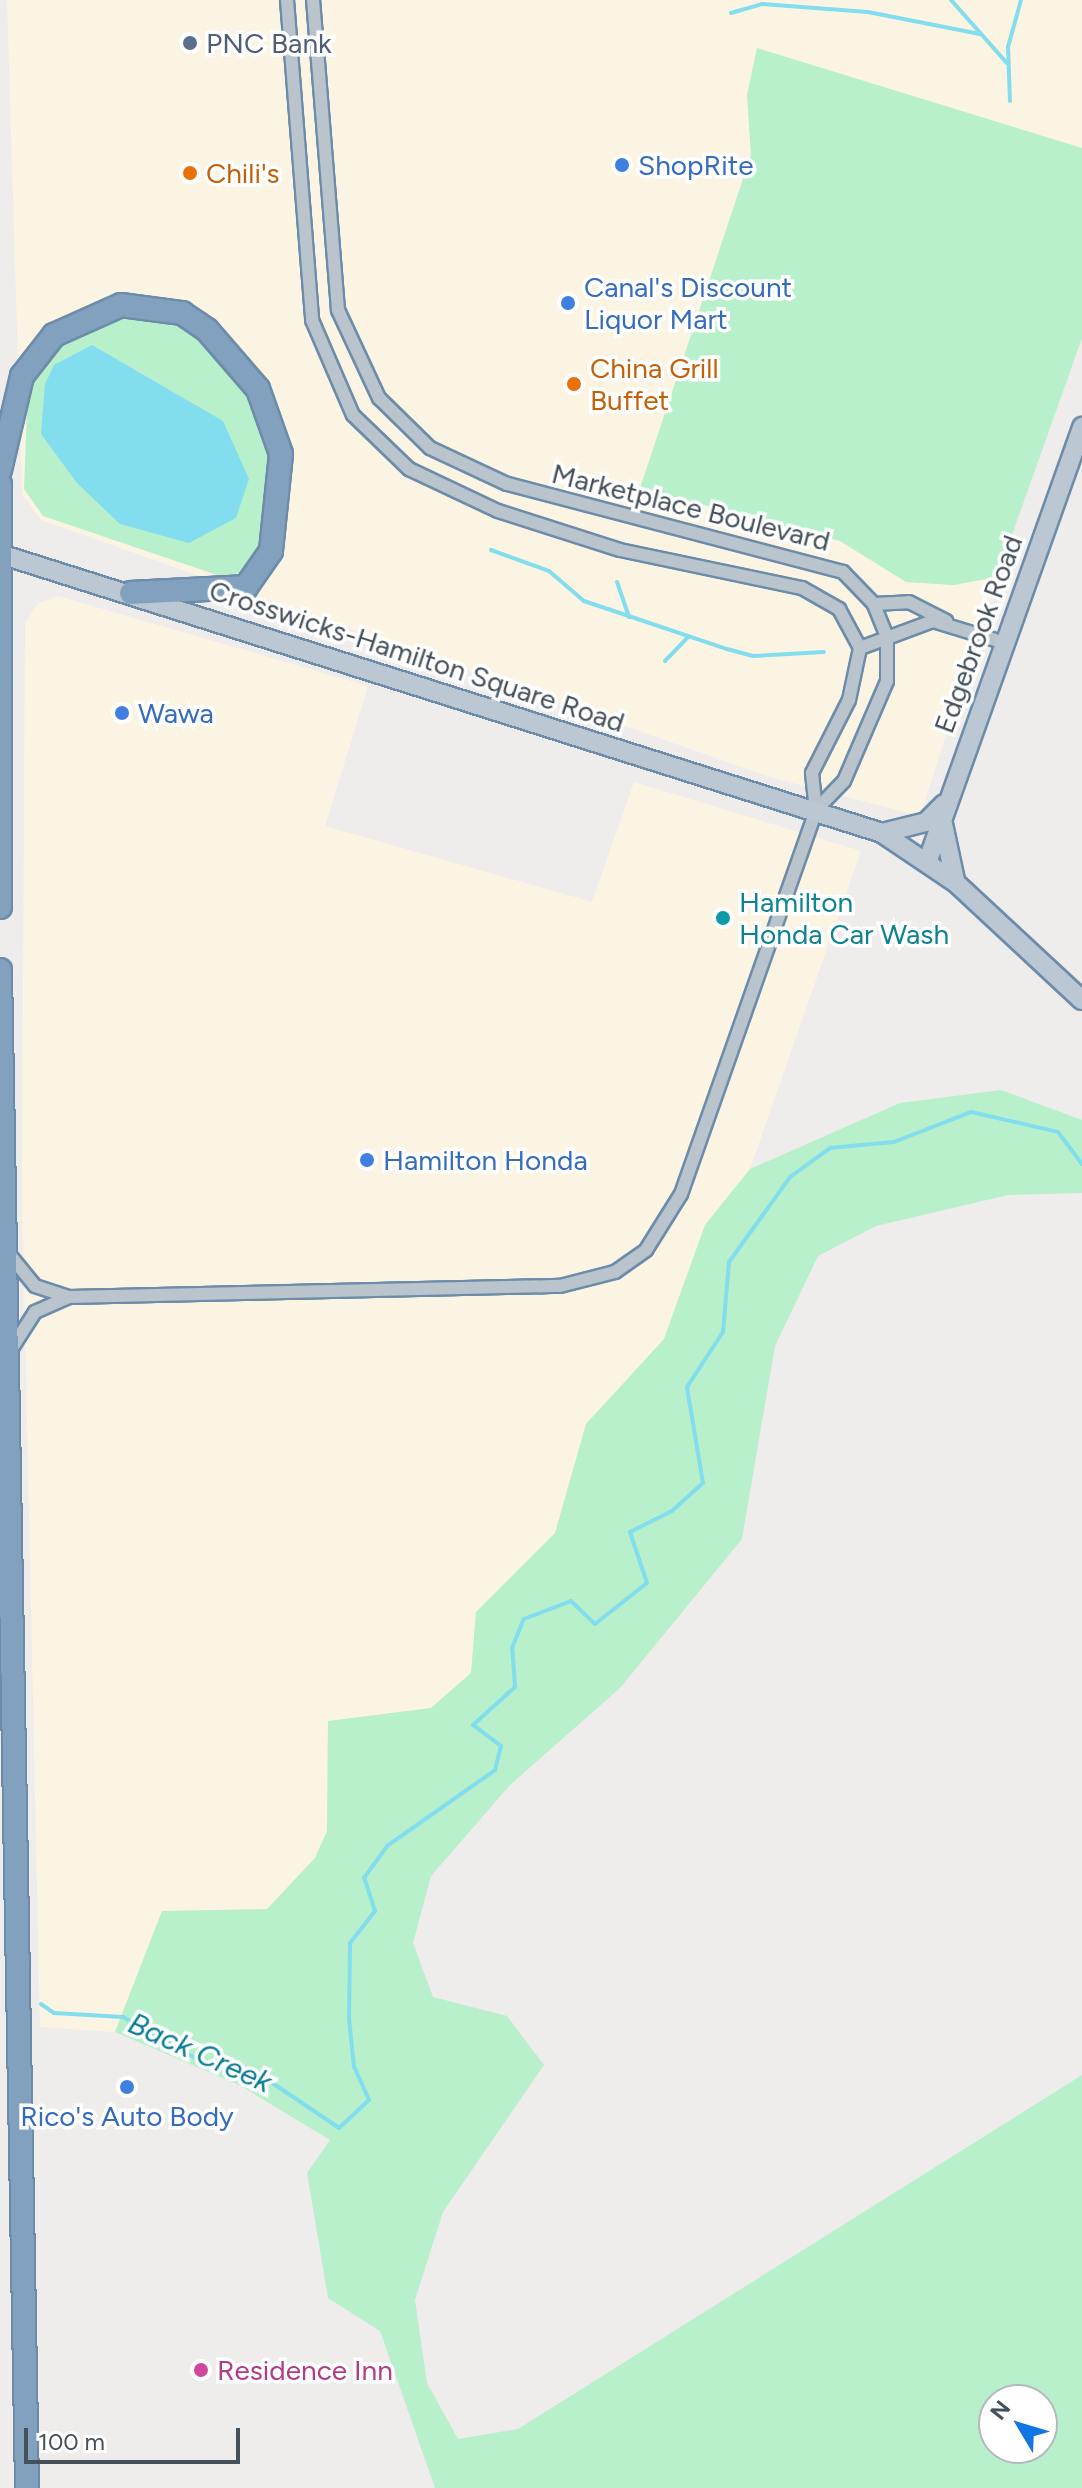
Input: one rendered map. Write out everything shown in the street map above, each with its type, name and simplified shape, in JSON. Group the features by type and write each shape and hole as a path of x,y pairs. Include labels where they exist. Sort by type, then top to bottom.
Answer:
{"highway":[{"path":"0,470 22,376 54,335 121,305 182,313 207,330 258,389 281,454 271,551 246,587 131,593"},
{"path":"0,484 0,907"},
{"path":"0,970 4,1346 27,2488"}],"main road":[{"name":"Edgebrook Road","path":"928,860 1002,642 1082,427"},
{"name":"Crosswicks-Hamilton Square Road","path":"1,554 131,593 539,729 816,810 882,833 928,860"},
{"path":"882,833 926,822 953,787"},
{"path":"944,817 943,849 956,883"},
{"path":"928,860 1082,1000"}],"street":[{"name":"Marketplace Boulevard","path":"287,0 312,320 338,390 371,437 440,488 498,511 620,550 802,588 839,609 860,648"},
{"name":"Marketplace Boulevard","path":"313,0 338,310 355,357 400,423 430,448 507,484 628,521 825,563 874,604 887,637 887,681 844,781 816,810"},
{"path":"874,604 909,602 948,623 1002,642"},
{"path":"5,1248 35,1286 69,1297 560,1286 615,1272 660,1233 681,1194 816,810 812,773 849,700 860,648 917,624 948,623"},
{"path":"4,1346 23,1323 69,1297"}],"shaded area":[{"path":"7,0 1082,0 1082,148 991,121 747,95 751,155 641,487 840,541 906,582 954,585 997,577 920,816 770,777 41,520 22,494"},
{"path":"58,596 368,686 325,826 592,902 634,782 861,851 750,1169 705,1225 664,1339 586,1425 555,1533 476,1612 471,1673 431,1708 328,1721 327,1831 315,1858 267,1909 162,1911 115,2032 40,2027 22,1187 25,624 37,604"}],"green space":[{"path":"757,48 1082,148 1082,338 997,577 954,585 906,582 840,541 640,488 751,155 747,95"},
{"path":"145,314 190,327 232,364 261,419 275,489 263,547 247,571 223,577 43,516 24,489 28,385 53,347 101,320"},
{"path":"1001,1090 1082,1120 1082,1193 1008,1195 876,1226 818,1256 775,1346 742,1539 620,1688 510,1785 431,1876 413,1943 433,1997 507,2016 544,2065 443,2212 415,2300 427,2383 458,2439 518,2429 1082,2075 1082,2488 435,2488 380,2331 328,2298 307,2173 330,2140 241,2086 115,2032 162,1911 267,1909 315,1858 327,1831 328,1721 431,1708 471,1673 476,1612 555,1533 586,1424 664,1339 705,1225 750,1169 900,1103"}],"water":[{"path":"92,345 223,421 249,479 236,518 189,543 120,524 77,483 41,434 45,384 54,365"}],"waterway":[{"path":"951,0 1007,63"},
{"path":"1010,101 1008,47 1021,0"},
{"path":"731,13 762,4 868,12 980,34"},
{"path":"491,550 549,571 584,601 727,649 753,656 824,652"},
{"path":"617,582 629,617"},
{"path":"665,661 687,638"},
{"name":"Back Creek","path":"41,2004 54,2013 123,2017 197,2059 265,2078 339,2128 369,2100 354,2067 349,2019 350,1943 375,1911 364,1878 387,1846 495,1770 501,1746 473,1725 515,1687 512,1648 524,1619 571,1601 595,1624 647,1583 630,1532 672,1511 703,1483 687,1387 723,1332 729,1262 790,1177 830,1148 894,1142 971,1112 1058,1132 1082,1164"}],"place":[{"name":"PNC Bank","path":"190,43"},
{"name":"ShopRite","path":"622,165"},
{"name":"Chili's","path":"190,173"},
{"name":"Canal's Discount Liquor Mart","path":"568,303"},
{"name":"China Grill Buffet","path":"574,384"},
{"name":"Wawa","path":"122,713"},
{"name":"Hamilton Honda Car Wash","path":"723,918"},
{"name":"Hamilton Honda","path":"367,1160"},
{"name":"Rico's Auto Body","path":"127,2087"},
{"name":"Residence Inn","path":"201,2370"}]}
